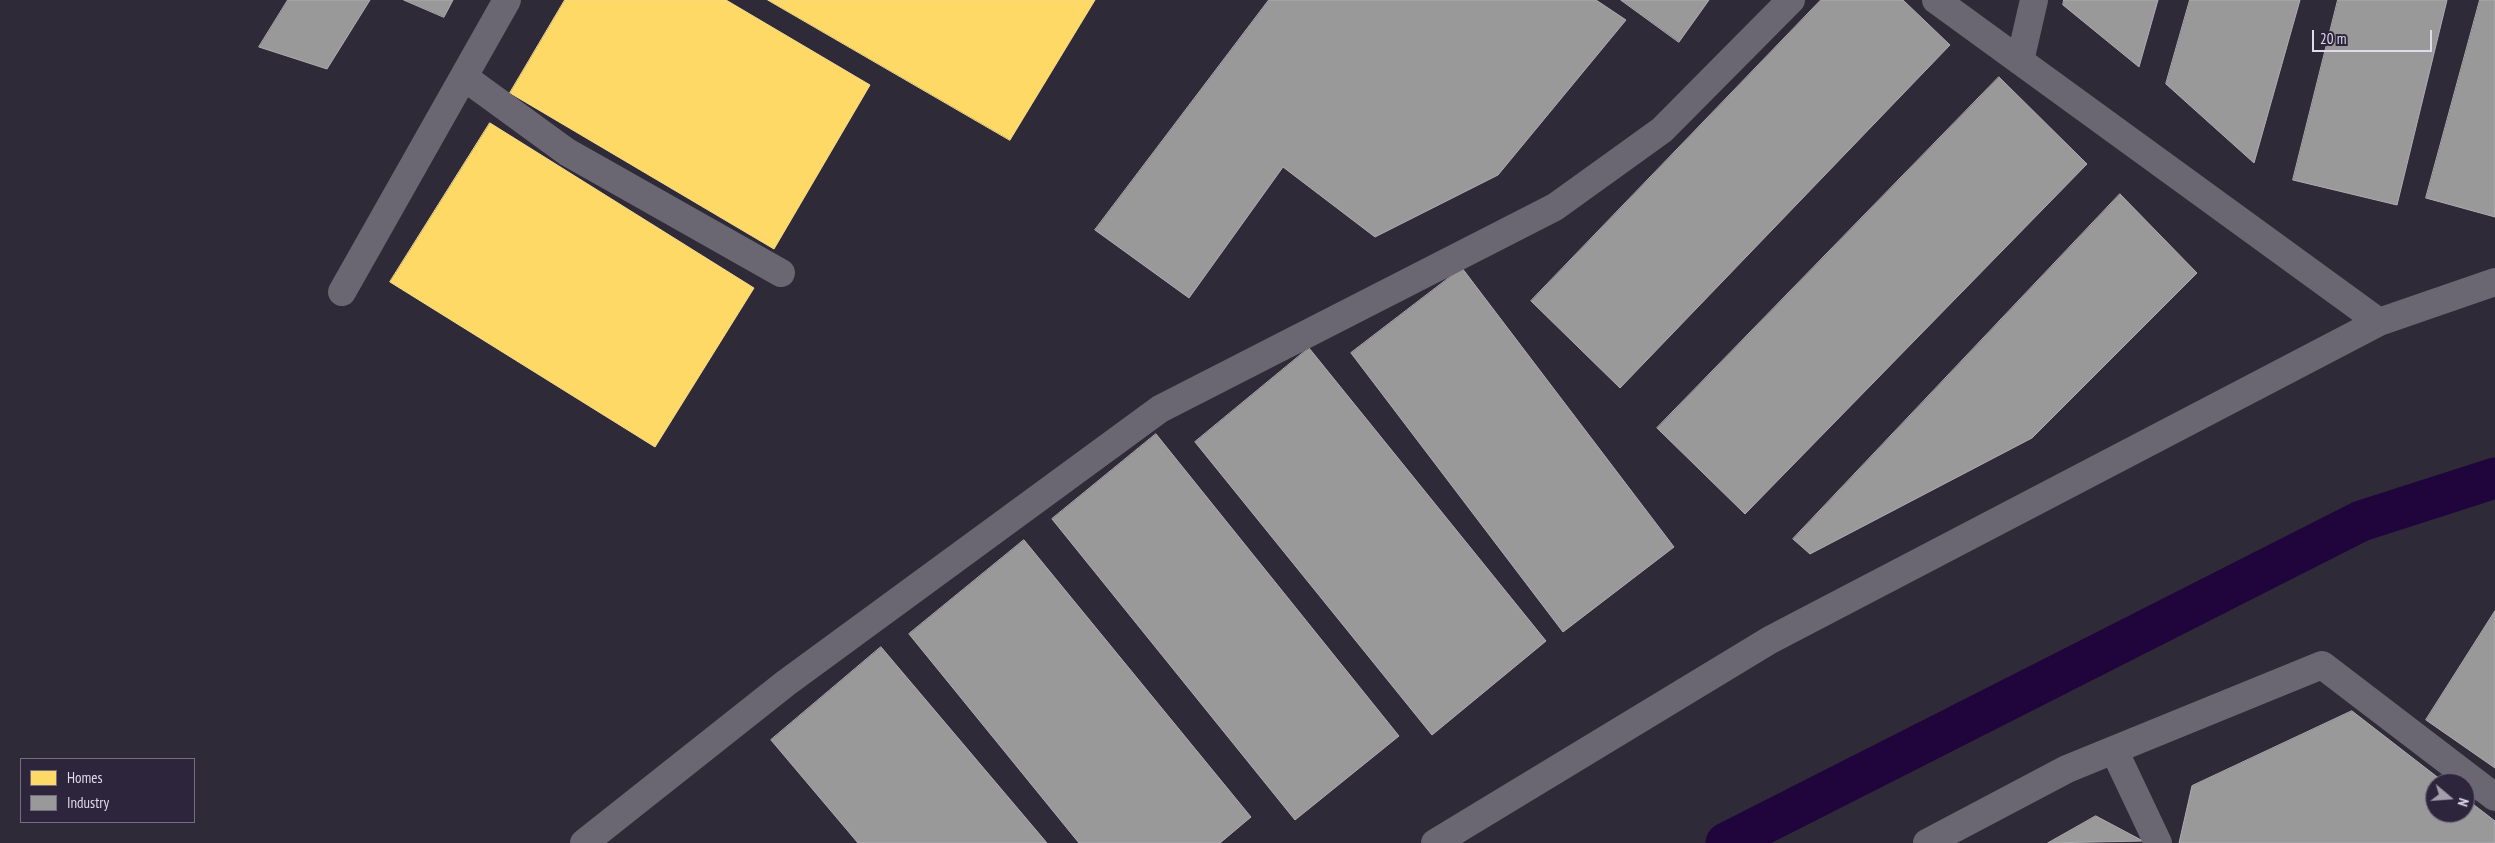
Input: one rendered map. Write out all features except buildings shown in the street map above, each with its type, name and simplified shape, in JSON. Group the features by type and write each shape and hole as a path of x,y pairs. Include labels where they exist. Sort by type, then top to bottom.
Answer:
{"street":[{"path":"342,292 507,0"},
{"path":"584,843 786,683 1160,410 1555,207 1662,130 1791,0"},
{"path":"1936,0 2379,322"},
{"path":"2020,61 2034,0"},
{"path":"464,77 567,152 781,274"},
{"path":"1435,843 1770,640 2379,322 2495,282"},
{"path":"1927,843 2067,768 2322,665 2495,797"},
{"path":"2114,750 2158,843"}],"waterway":[{"path":"1726,843 2361,521 2495,478"}]}
